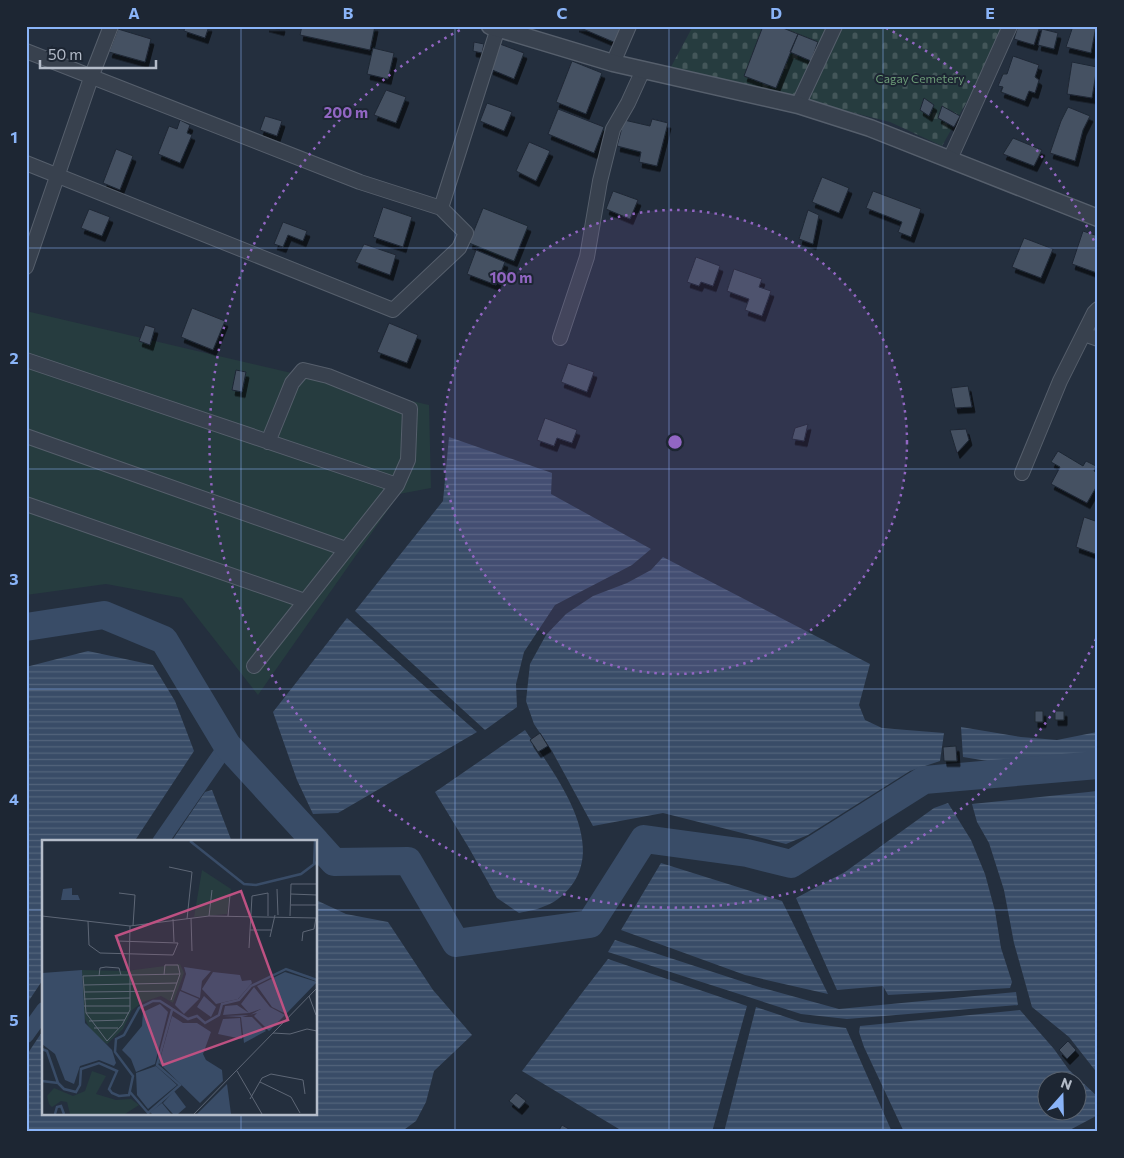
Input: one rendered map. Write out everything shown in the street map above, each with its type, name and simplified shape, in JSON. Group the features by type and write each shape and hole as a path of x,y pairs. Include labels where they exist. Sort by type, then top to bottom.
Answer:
{"street":[{"path":"26,268 92,75 112,26"},
{"path":"613,62 629,26"},
{"path":"798,105 835,26"},
{"path":"950,159 1010,26"},
{"path":"441,208 494,27 644,70 798,105 870,128 1098,218"},
{"path":"26,51 92,75 360,182 441,208 466,233 459,248 393,310 26,163"},
{"path":"560,338 587,257 600,181 613,130 644,70"},
{"path":"1022,473 1060,381 1094,313 1098,310"},
{"path":"1084,334 1098,339"},
{"path":"26,360 396,485"},
{"path":"254,666 396,485 408,460 410,410 328,376 303,370 292,383 268,442"},
{"path":"26,436 346,549"},
{"path":"26,504 304,601"}],"green space":[{"name":"Cagay Cemetery","path":"693,26 1009,26 942,146 890,122 671,67"},
{"path":"26,311 429,405 431,488 399,494 258,695 182,598 106,584 26,595"}],"water":[{"path":"449,437 552,473 551,494 651,549 632,565 555,605 524,652 516,684 517,707 485,730 355,611 443,501"},
{"path":"663,557 870,664 859,705 865,720 882,728 944,733 940,761 910,771 808,835 786,844 663,813 593,826 552,751 534,724 526,701 530,664 546,635 566,614 593,596 627,583 651,570"},
{"path":"347,618 477,732 338,813 313,814 297,780 273,712"},
{"path":"88,651 153,665 175,701 194,751 135,840 42,840 42,981 26,1005 26,667"},
{"path":"961,727 1021,737 1057,740 1097,732 1098,753 1000,763 963,757"},
{"path":"525,730 560,783 579,824 583,844 582,864 574,882 568,889 558,899 549,904 519,913 497,898 435,792"},
{"path":"212,790 231,840 172,840 205,792"},
{"path":"1098,791 1098,1074 1069,1037 1032,1007 1014,943 1004,890 989,843 977,822 972,804"},
{"path":"948,803 971,840 985,874 995,911 1001,948 1012,982 1010,988 888,995 883,986 837,990 796,898 845,872 934,808"},
{"path":"661,863 782,901 828,994 745,975 621,930"},
{"path":"318,901 346,914 388,922 433,990 472,1035 434,1071 426,1102 416,1121 401,1132 26,1132 26,1056 42,1032 42,1116 318,1116"},
{"path":"615,940 759,987 839,1009 1016,992 1018,1005 847,1019 801,1014 608,952"},
{"path":"608,959 747,1006 712,1132 624,1132 522,1071"},
{"path":"756,1007 801,1022 846,1028 892,1132 724,1132"},
{"path":"1020,1010 1054,1049 1069,1070 1036,1070 1036,1120 1086,1120 1086,1086 1098,1097 1098,1115 1066,1132 904,1132 864,1047 859,1032 860,1026"}],"building":[{"path":"185,26 209,26 205,38 184,31"},
{"path":"266,26 282,26 281,30"},
{"path":"302,26 375,26 370,50 300,35"},
{"path":"576,26 623,26 616,43"},
{"path":"763,26 778,26 798,34 776,88 744,76"},
{"path":"1018,26 1040,26 1034,45 1014,39"},
{"path":"1073,26 1096,26 1091,53 1066,47"},
{"path":"118,29 151,39 145,62 109,52"},
{"path":"1042,29 1058,33 1054,49 1038,45"},
{"path":"798,34 818,42 811,61 790,52"},
{"path":"474,42 484,44 482,53 473,51"},
{"path":"500,44 524,53 514,79 490,69"},
{"path":"373,48 394,53 388,79 367,74"},
{"path":"1013,56 1039,65 1035,77 1039,80 1035,93 1029,91 1025,101 1001,92 1003,87 998,86 1003,74 1007,74"},
{"path":"572,61 602,73 586,114 556,102"},
{"path":"1072,62 1097,67 1092,98 1067,94"},
{"path":"386,90 406,97 396,123 374,115"},
{"path":"924,98 934,105 929,116 920,110"},
{"path":"487,103 512,112 504,131 480,121"},
{"path":"942,106 960,116 954,127 938,118"},
{"path":"1068,107 1090,116 1083,130 1075,161 1050,153"},
{"path":"558,109 604,127 594,153 548,134"},
{"path":"265,116 282,121 277,136 260,130"},
{"path":"652,119 668,123 657,166 639,162 641,152 617,146 624,120 650,126"},
{"path":"180,120 190,125 187,133 192,135 180,163 158,154 169,126 177,129"},
{"path":"1013,138 1042,150 1034,166 1003,154"},
{"path":"529,142 550,151 536,181 516,171"},
{"path":"116,149 133,156 120,190 103,183"},
{"path":"822,177 849,188 839,213 812,202"},
{"path":"613,191 638,200 630,219 606,209"},
{"path":"873,191 921,209 911,237 898,232 902,222 866,208"},
{"path":"383,207 412,217 403,247 373,237"},
{"path":"483,208 528,226 514,261 469,243"},
{"path":"89,209 110,217 102,236 81,228"},
{"path":"808,210 819,215 813,244 799,239"},
{"path":"283,222 307,231 303,241 288,235 283,247 274,244"},
{"path":"1083,231 1098,236 1097,273 1072,264"},
{"path":"1024,238 1053,249 1041,278 1012,267"},
{"path":"364,244 396,255 390,275 355,262"},
{"path":"476,250 505,262 496,285 467,274"},
{"path":"696,257 720,266 713,286 701,282 699,286 687,282"},
{"path":"734,269 762,279 759,287 771,291 762,316 745,310 749,299 727,291"},
{"path":"192,308 225,321 213,350 181,337"},
{"path":"389,323 418,335 407,363 377,352"},
{"path":"145,325 155,328 150,345 139,341"},
{"path":"568,363 594,372 587,392 561,382"},
{"path":"236,370 246,372 242,392 232,390"},
{"path":"968,386 972,407 955,408 951,388"},
{"path":"545,418 577,430 572,443 557,438 554,446 537,440"},
{"path":"808,424 804,441 792,439 795,428"},
{"path":"966,429 969,440 957,453 950,430"},
{"path":"1058,451 1083,466 1086,461 1096,466 1094,471 1098,473 1098,484 1087,503 1051,484 1060,467 1051,462"},
{"path":"1084,517 1098,522 1098,555 1076,547"},
{"path":"1035,711 1043,711 1043,722 1035,722"},
{"path":"1055,711 1064,711 1064,720 1055,720"},
{"path":"540,733 548,746 538,752 530,740"},
{"path":"956,746 957,761 944,761 943,747"},
{"path":"1068,1041 1076,1050 1067,1059 1059,1050"},
{"path":"516,1093 526,1101 519,1109 509,1101"},
{"path":"562,1125 574,1132 558,1132"}],"waterway":[{"path":"26,627 104,615 164,640 227,745 314,840"},
{"path":"161,840 227,745"},
{"path":"318,844 334,862 408,861 456,943 590,924 644,839 747,853 791,864 924,780 1098,765"},
{"path":"26,1035 42,1013"}]}
